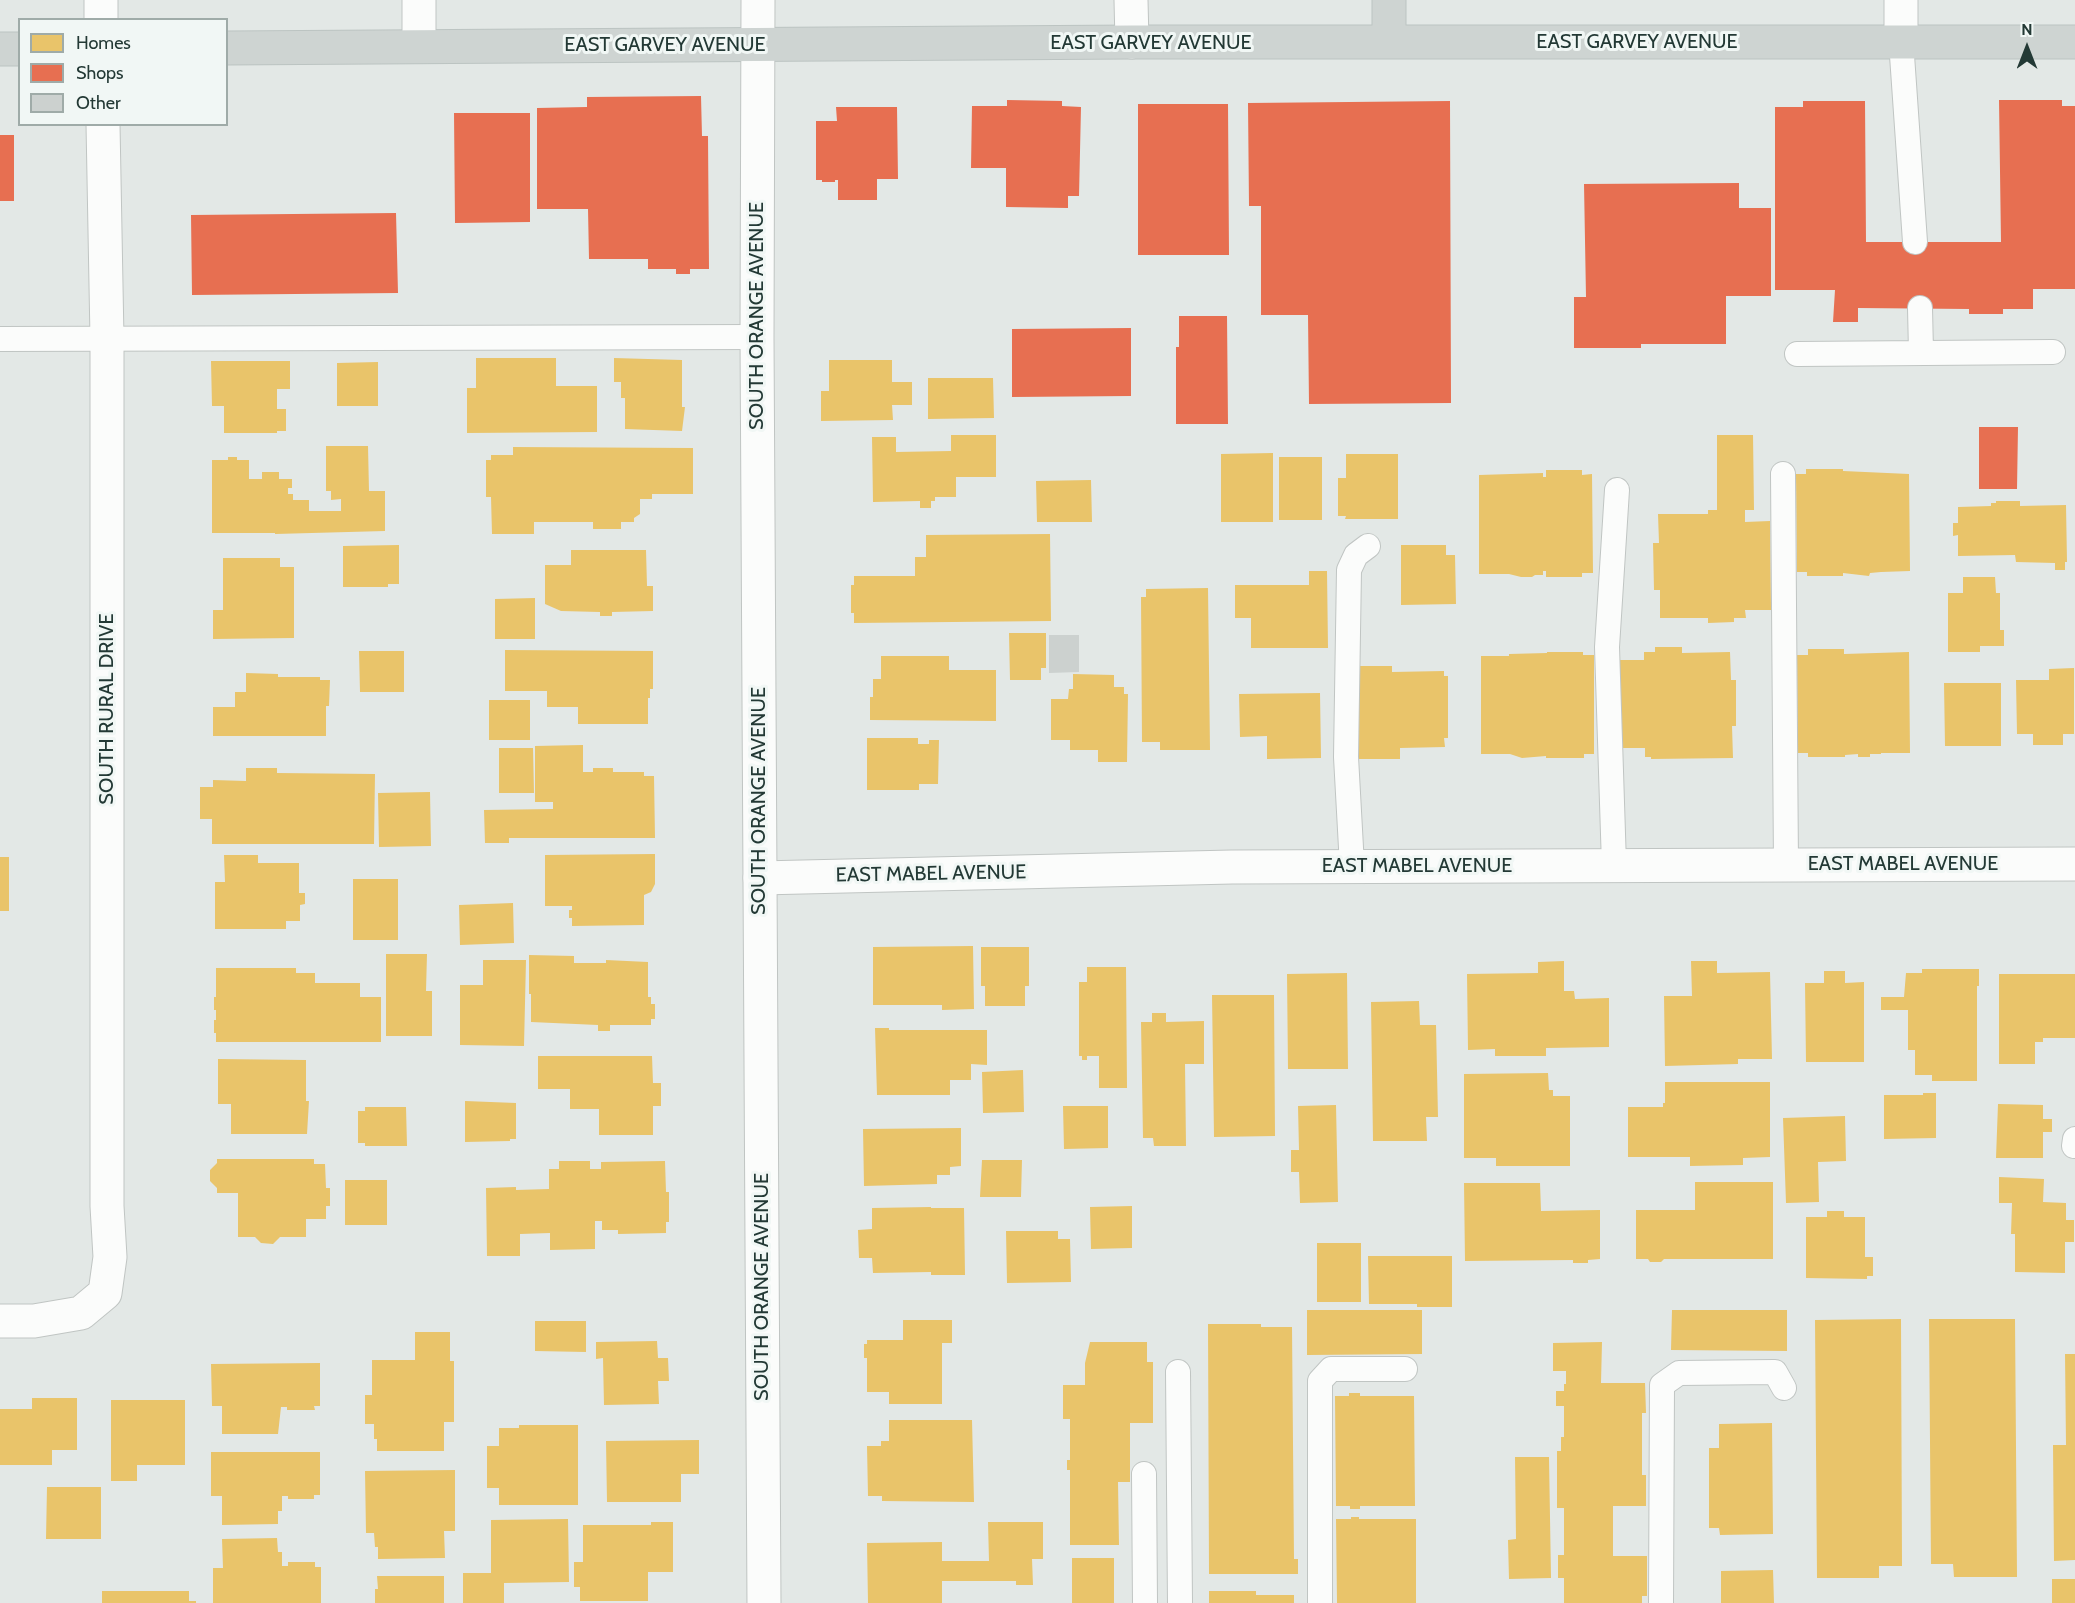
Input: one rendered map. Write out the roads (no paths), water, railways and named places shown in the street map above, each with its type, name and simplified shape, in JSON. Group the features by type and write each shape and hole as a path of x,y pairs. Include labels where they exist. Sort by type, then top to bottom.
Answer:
{"main road":[{"path":"1389,0 1389,42"},
{"name":"EAST GARVEY AVENUE","path":"228,48 1132,42 2075,42"},
{"path":"0,49 18,49"}],"street":[{"path":"101,0 101,18"},
{"path":"419,0 419,46"},
{"name":"SOUTH ORANGE AVENUE","path":"758,0 757,337 764,1603"},
{"path":"1131,0 1132,42"},
{"path":"1901,0 1901,41"},
{"name":"SOUTH RURAL DRIVE","path":"0,1321 34,1322 81,1313 105,1293 110,1257 107,1206 107,339 103,126"},
{"name":"EAST MABEL AVENUE","path":"760,878 1232,867 2075,864"}],"lane":[{"path":"1901,41 1915,243"},
{"path":"1920,308 1921,352"},
{"path":"0,339 757,337"},
{"path":"1797,354 2053,352"},
{"path":"1782,474 1786,865"},
{"path":"1614,865 1607,647 1617,490"},
{"path":"1352,866 1346,757 1349,570 1356,555 1368,546"},
{"path":"2074,1146 2075,1139"},
{"path":"1320,1603 1320,1381 1331,1369 1405,1370"},
{"path":"1178,1372 1180,1603"},
{"path":"1661,1603 1662,1385 1679,1373 1774,1372 1784,1388"},
{"path":"1144,1474 1145,1603"}]}
